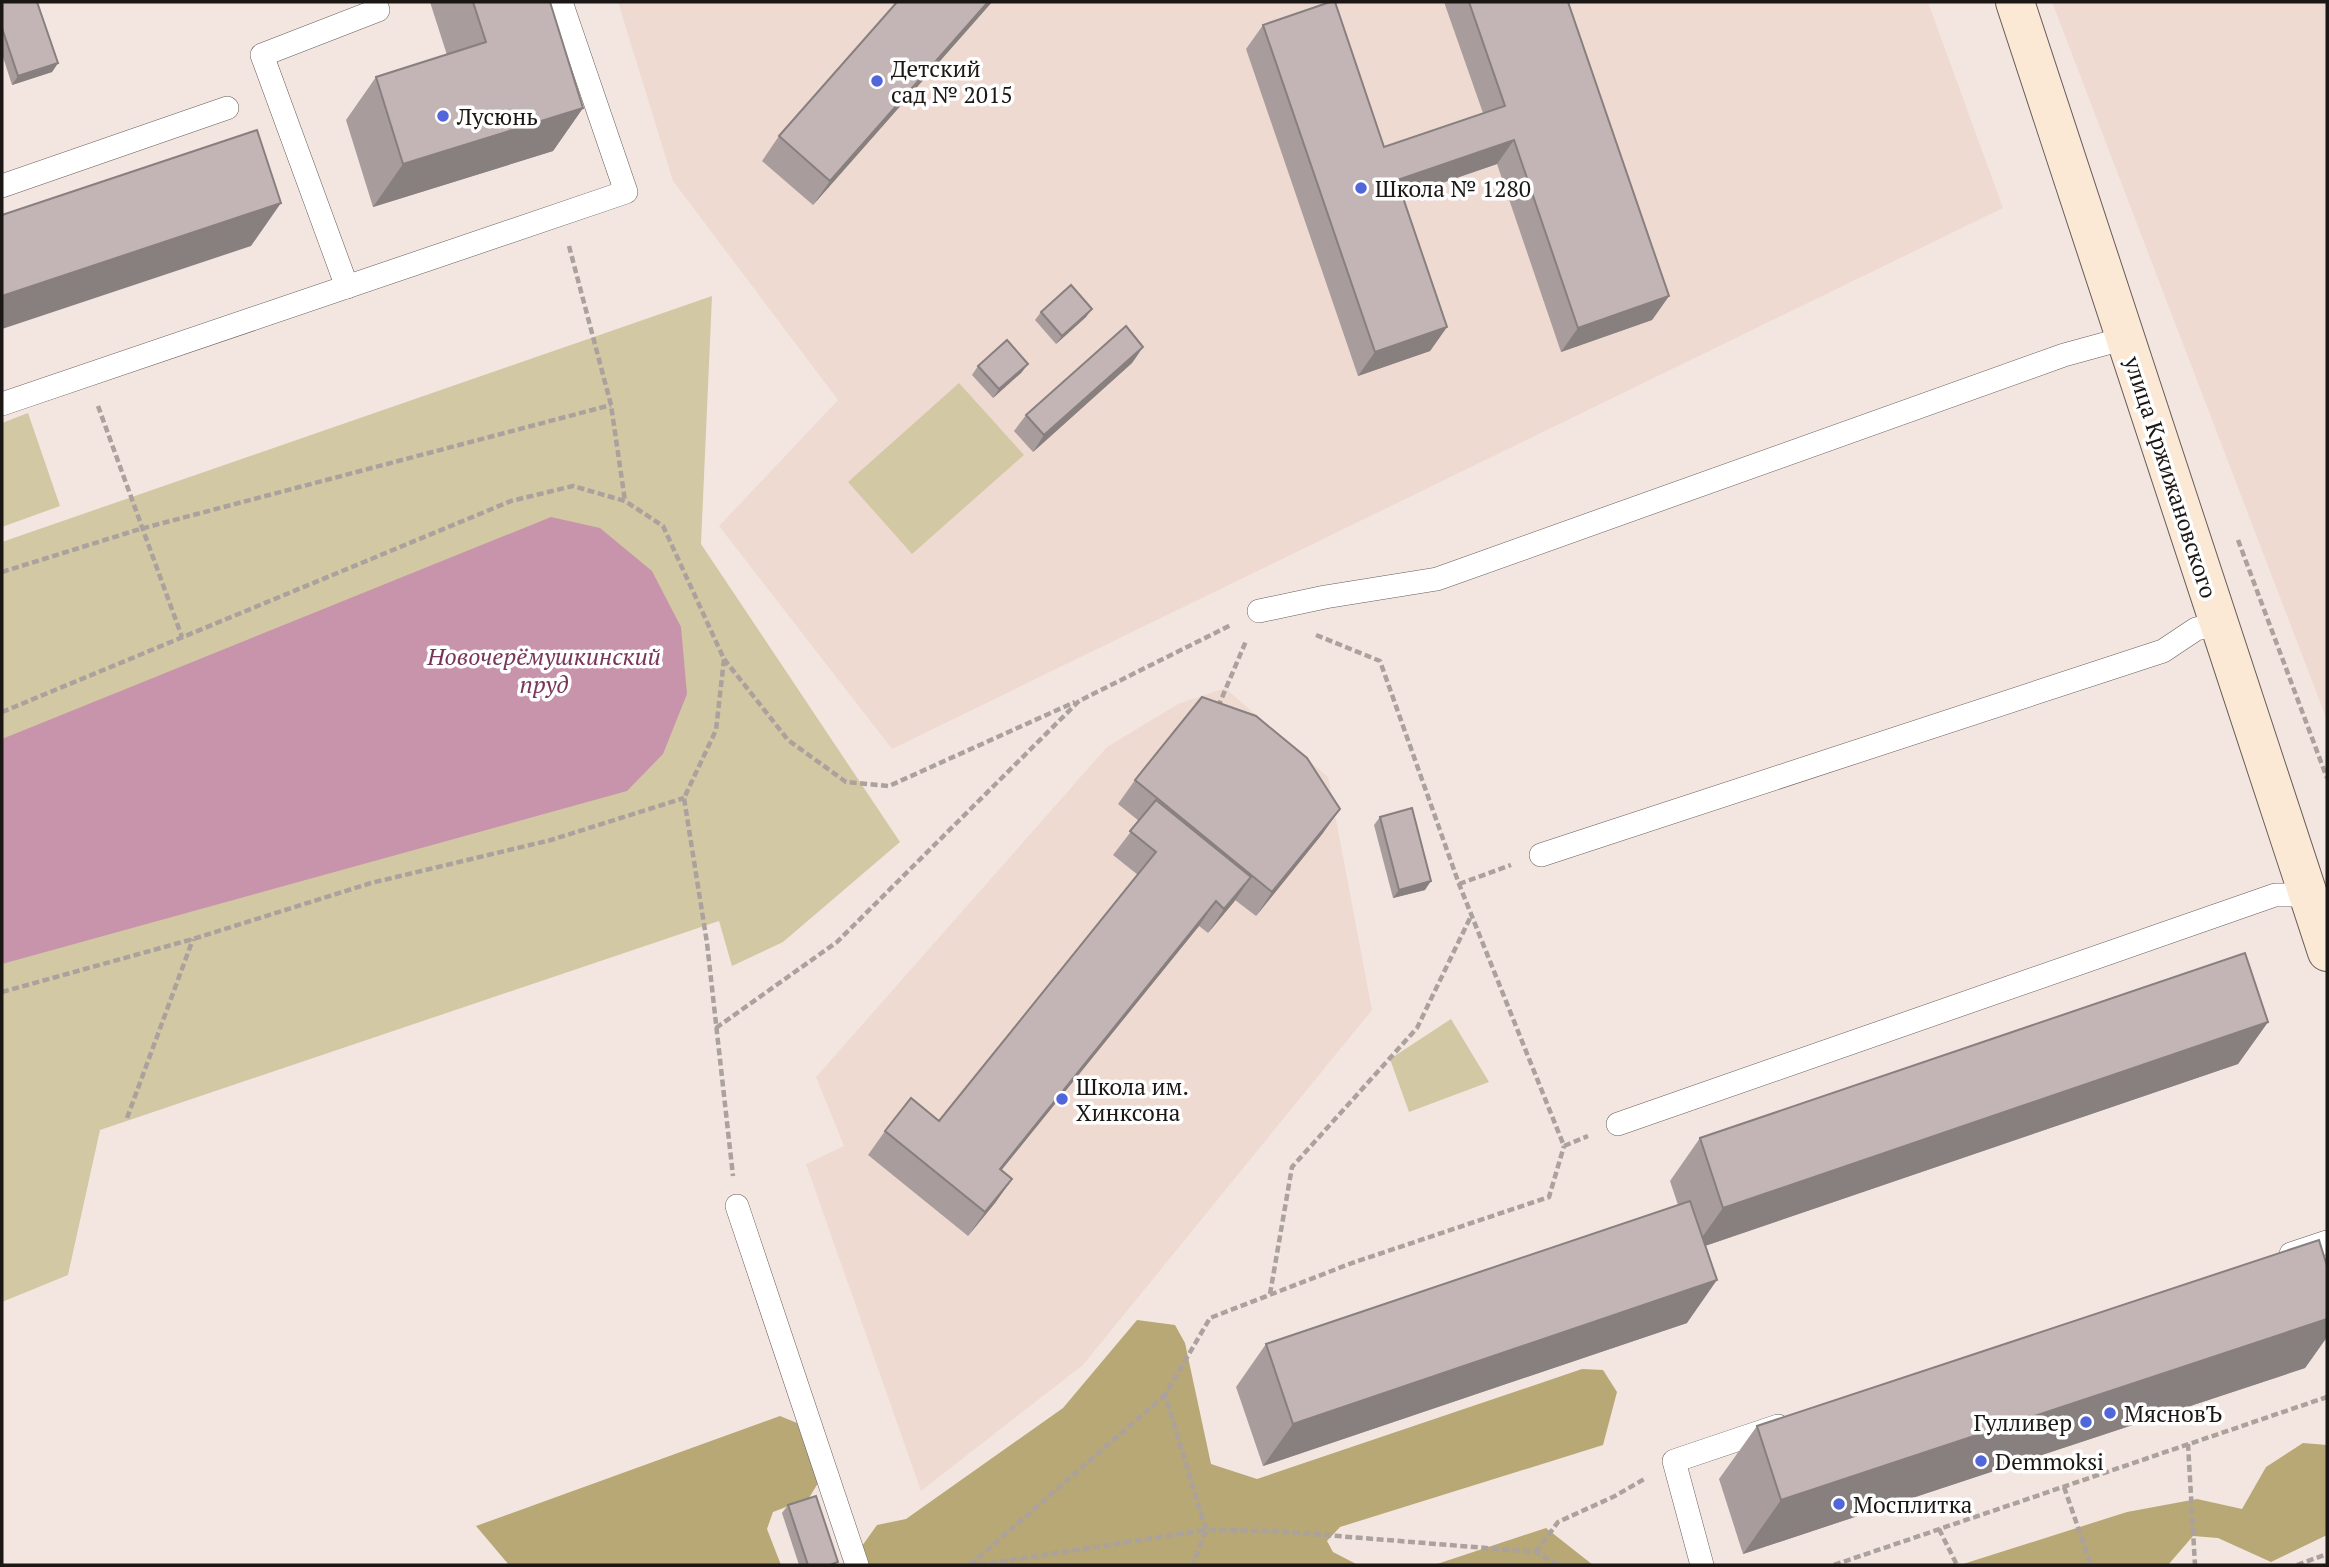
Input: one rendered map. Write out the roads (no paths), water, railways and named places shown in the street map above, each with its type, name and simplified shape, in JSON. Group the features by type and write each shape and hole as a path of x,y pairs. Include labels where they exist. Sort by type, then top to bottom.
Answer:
{"street":[{"name":"улица Кржижановского","path":"2015,2 2327,952"}],"lane":[{"path":"347,287 262,55 378,10 375,2"},
{"path":"2,404 626,192 561,2"},
{"path":"2,186 227,108"},
{"path":"1259,611 1325,597 1437,579 2064,355 2126,338"},
{"path":"1541,855 2164,651 2196,629 2219,624"},
{"path":"1618,1124 2275,895 2308,895"},
{"path":"737,1206 858,1565"},
{"path":"2275,1259 2327,1241"},
{"path":"1702,1565 1674,1461 1804,1417"}],"water":[{"name":"Новочерёмушкинский пруд","path":"551,517 600,528 652,571 681,627 687,694 663,754 627,791 2,964 2,739"}],"place":[{"name":"Детский сад № 2015","path":"877,81"},
{"name":"Лусюнь","path":"443,116"},
{"name":"Школа № 1280","path":"1361,188"},
{"name":"Школа им. Хинксона","path":"1062,1099"},
{"name":"МясновЪ","path":"2110,1413"},
{"name":"Гулливер","path":"2086,1422"},
{"name":"Demmoksi","path":"1981,1461"},
{"name":"Мосплитка","path":"1839,1504"}]}
